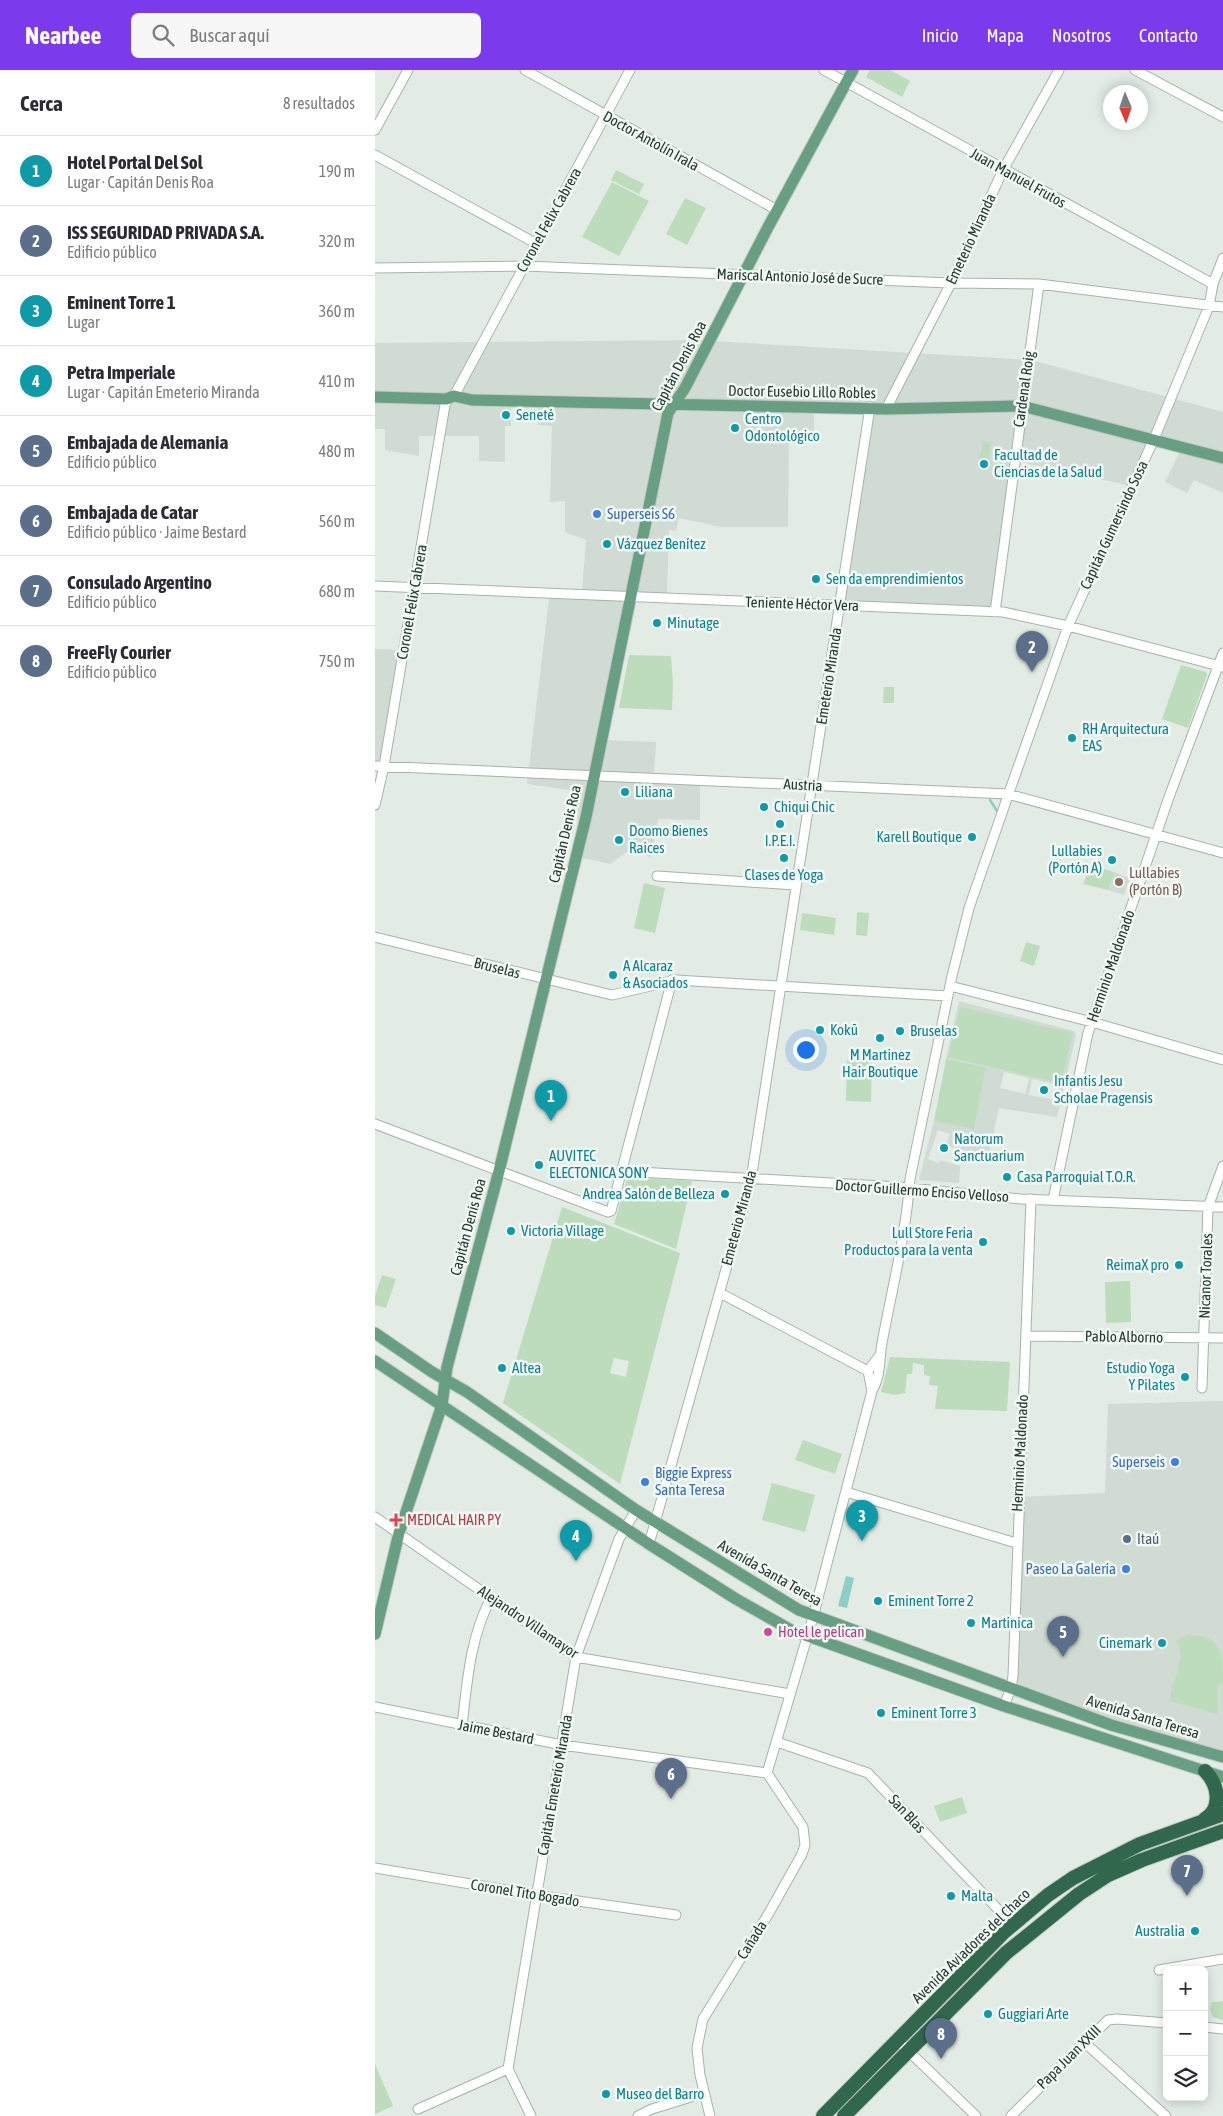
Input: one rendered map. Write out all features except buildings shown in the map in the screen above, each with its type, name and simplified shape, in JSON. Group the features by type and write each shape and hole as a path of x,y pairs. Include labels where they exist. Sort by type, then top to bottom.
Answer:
{"highway":[{"path":"1197,1822 1213,1812 1217,1801 1215,1784 1205,1771"},
{"name":"Avenida Aviadores del Chaco","path":"823,2116 1013,1925 1048,1895 1073,1878 1139,1844 1223,1814"},
{"name":"Avenida Aviadores del Chaco","path":"844,2116 1006,1953 1079,1894 1108,1876 1142,1860 1223,1831"}],"main road":[{"name":"Capitán Denis Roa","path":"375,1634 378,1604 399,1533 442,1405 445,1380 546,980 594,776 666,419 685,388 777,210 853,70"},
{"name":"Doctor Eusebio Lillo Robles","path":"375,398 450,398 674,406 870,407 886,409 1022,406 1223,458"},
{"name":"Avenida Santa Teresa","path":"375,1333 445,1380 467,1392 636,1510 813,1616 989,1678 1111,1725 1223,1757"},
{"path":"375,1361 649,1544 736,1599 806,1636 1004,1706 1223,1777"}],"street":[{"path":"375,130 408,70"},
{"name":"Doctor Antolín Irala","path":"525,70 777,210"},
{"name":"Coronel Felix Cabrera","path":"375,805 379,766 450,398 537,244 630,70"},
{"name":"Juan Manuel Frutos","path":"824,70 1213,284"},
{"name":"Emeterio Miranda","path":"886,409 951,283 1003,170 1059,70"},
{"path":"1135,70 1223,117"},
{"path":"375,155 537,244"},
{"name":"Capitán Gumersindo Sosa","path":"879,1356 893,1294 909,1189 950,986 969,908 1068,626 1153,439 1209,306 1213,284 1223,258"},
{"name":"Mariscal Antonio José de Sucre","path":"375,268 524,266 728,274 745,273 951,283 1039,284 1223,307"},
{"name":"Cardenal Roig","path":"995,612 1039,284"},
{"name":"Emeterio Miranda","path":"649,1544 751,1180 870,407"},
{"name":"Teniente Héctor Vera","path":"375,586 995,612 1068,626 1221,666"},
{"name":"Herminio Maldonado","path":"1053,1200 1092,1022 1169,797 1221,666 1223,653"},
{"name":"Austria","path":"379,766 1008,794 1223,853"},
{"path":"657,876 795,885"},
{"name":"Bruselas","path":"375,937 612,995 672,980 948,996"},
{"path":"375,1124 608,1212 611,1211 672,980"},
{"path":"950,986 1092,1022 1223,1060"},
{"name":"Nicanor Torales","path":"1202,1388 1208,1206 1223,1166"},
{"name":"Doctor Guillermo Enciso Velloso","path":"622,1171 909,1189 1031,1199 1223,1207"},
{"name":"Herminio Maldonado","path":"1004,1706 1011,1688 1031,1199"},
{"path":"720,1293 868,1372"},
{"name":"Pablo Alborno","path":"1026,1336 1223,1338"},
{"path":"872,1391 868,1372 879,1356"},
{"path":"767,1773 813,1616 872,1391 877,1383 879,1356"},
{"path":"846,1492 1016,1543"},
{"name":"Capitán Emeterio Miranda","path":"508,2070 576,1657 619,1539 636,1510"},
{"name":"Alejandro Villamayor","path":"375,1518 576,1657 790,1694"},
{"path":"462,1726 474,1641 482,1615 491,1598"},
{"name":"Jaime Bestard","path":"375,1707 562,1745 767,1773"},
{"name":"San Blas","path":"777,1742 869,1773 1013,1925"},
{"name":"Cañada","path":"710,2116 697,2048 703,2019 769,1913 802,1854 805,1844 803,1827 767,1773"},
{"name":"Coronel Tito Bogado","path":"375,1868 536,1895 676,1915"},
{"path":"1159,1970 1223,1959"},
{"name":"Papa Juan XXIII","path":"1011,2116 1108,2020 1163,2023"},
{"path":"1208,2027 1223,2029"},
{"path":"897,2040 976,2116"},
{"path":"1084,2042 1166,2116"},
{"path":"418,2109 508,2070 531,2116"},
{"path":"638,2116 652,2109 705,2093"}],"shaded area":[{"path":"695,340 1031,360 1223,412 1223,493 1194,480 1187,493 1165,482 1182,447 1154,439 1132,486 1015,461 995,612 839,605 872,411 814,411 814,431 789,431 788,527 721,527 679,518 676,531 669,530 667,595 631,601 605,740 656,742 654,774 700,777 700,820 658,819 651,857 627,852 610,864 579,857 576,791 527,784 550,590 582,591 586,540 565,532 565,501 550,502 552,426 538,425 538,405 511,404 511,426 505,426 505,462 479,461 479,436 419,436 419,456 385,450 385,429 375,429 375,343"},
{"path":"375,649 400,650 382,763 375,763"},
{"name":"Lullabies (Portón B)","path":"1114,872 1130,878 1124,895 1108,890"},
{"path":"959,1001 1074,1031 1076,1035 1057,1117 999,1108 988,1158 946,1145 950,1134 938,1130 928,1159 939,1163 940,1160 960,1166 959,1183 919,1180 934,1121 974,1128 986,1067 946,1059","holes":["1004,1072 1029,1078 1025,1094 1000,1088","1032,1079 1059,1085 1056,1100 1029,1095"]},
{"name":"Paseo La Galería","path":"1223,1401 1223,1752 1148,1733 1014,1685 1020,1497 1105,1493 1108,1404"}],"green space":[{"path":"870,70 890,70 910,81 902,97 866,77"},
{"path":"616,170 644,184 639,194 611,180"},
{"path":"612,182 649,201 619,256 582,237"},
{"path":"685,198 706,208 687,245 666,234"},
{"path":"983,441 991,442 988,467 979,465"},
{"path":"629,655 671,656 672,710 619,708"},
{"path":"1181,665 1206,672 1207,675 1188,728 1162,719"},
{"path":"884,687 894,687 894,703 883,703"},
{"path":"1091,865 1114,872 1108,890 1083,884"},
{"path":"644,883 665,888 655,933 634,928"},
{"path":"857,912 869,913 867,936 856,935"},
{"path":"802,913 836,918 834,935 800,930"},
{"path":"1026,942 1040,946 1034,966 1020,961"},
{"path":"960,1007 1073,1033 1061,1083 948,1057"},
{"path":"946,1059 986,1067 974,1129 934,1121"},
{"path":"847,1060 872,1060 871,1102 846,1101"},
{"path":"629,1177 692,1181 676,1249 614,1224"},
{"path":"562,1207 680,1253 620,1484 503,1403","holes":["614,1358 629,1361 626,1377 610,1373"]},
{"path":"382,1275 396,1279 386,1308 375,1305 375,1296"},
{"path":"1130,1281 1131,1322 1106,1323 1105,1282"},
{"path":"890,1357 1010,1362 1007,1411 935,1409 938,1386 929,1385 930,1376 924,1375 924,1365 913,1363 912,1374 907,1374 905,1393 894,1395 881,1392"},
{"path":"803,1440 842,1454 835,1474 795,1460"},
{"path":"772,1483 815,1495 805,1532 762,1520"},
{"path":"1187,1635 1208,1638 1219,1648 1223,1684 1217,1685 1218,1714 1170,1701 1181,1655 1176,1641"},
{"path":"962,1797 967,1813 940,1822 934,1806"},
{"path":"1223,2001 1223,2020 1213,2017 1210,2010 1212,2002"},
{"path":"375,2064 393,2106 375,2114"}],"water":[{"path":"846,1576 854,1578 847,1608 838,1606"}],"waterway":[{"path":"990,800 997,811"}],"place":[{"name":"Seneté","path":"506,415"},
{"name":"Centro Odontológico","path":"735,428"},
{"name":"Facultad de Ciencias de la Salud","path":"984,464"},
{"name":"Superseis S6","path":"597,514"},
{"name":"Vázquez Benítez","path":"607,544"},
{"name":"Sen da emprendimientos","path":"816,579"},
{"name":"Minutage","path":"657,623"},
{"name":"ISS SEGURIDAD PRIVADA S.A.","path":"1032,672"},
{"name":"RH Arquitectura EAS","path":"1072,738"},
{"name":"Liliana","path":"625,792"},
{"name":"Chiqui Chic","path":"764,807"},
{"name":"I.P.E.I.","path":"780,824"},
{"name":"Karell Boutique","path":"972,837"},
{"name":"Doomo Bienes Raices","path":"619,840"},
{"name":"Clases de Yoga","path":"784,858"},
{"name":"Lullabies (Portón A)","path":"1112,860"},
{"name":"Lullabies (Portón B)","path":"1119,882"},
{"name":"A Alcaraz & Asociados","path":"613,975"},
{"name":"Kokū","path":"820,1030"},
{"name":"Bruselas","path":"900,1031"},
{"name":"M Martinez Hair Boutique","path":"880,1038"},
{"name":"Infantis Jesu Scholae Pragensis","path":"1044,1090"},
{"name":"Hotel Portal Del Sol","path":"551,1121"},
{"name":"Natorum Sanctuarium","path":"944,1148"},
{"name":"AUVITEC ELECTONICA SONY","path":"539,1165"},
{"name":"Casa Parroquial T.O.R.","path":"1007,1177"},
{"name":"Andrea Salón de Belleza","path":"725,1194"},
{"name":"Victoria Village","path":"511,1231"},
{"name":"Lull Store Feria Productos para la venta","path":"983,1242"},
{"name":"ReimaX pro","path":"1179,1265"},
{"name":"Altea","path":"502,1368"},
{"name":"Estudio Yoga Y Pilates","path":"1185,1377"},
{"name":"Superseis","path":"1175,1462"},
{"name":"Biggie Express Santa Teresa","path":"645,1482"},
{"name":"MEDICAL HAIR PY","path":"396,1520"},
{"name":"Itaú","path":"1127,1539"},
{"name":"Eminent Torre 1","path":"862,1541"},
{"name":"Petra Imperiale","path":"576,1561"},
{"name":"Paseo La Galería","path":"1126,1569"},
{"name":"Eminent Torre 2","path":"878,1601"},
{"name":"Martinica","path":"971,1623"},
{"name":"Hotel le pelican","path":"768,1632"},
{"name":"Cinemark","path":"1162,1643"},
{"name":"Embajada de Alemania","path":"1063,1657"},
{"name":"Eminent Torre 3","path":"881,1713"},
{"name":"Embajada de Catar","path":"671,1799"},
{"name":"Malta","path":"951,1896"},
{"name":"Consulado Argentino","path":"1187,1896"},
{"name":"Australia","path":"1195,1931"},
{"name":"Guggiari Arte","path":"988,2014"},
{"name":"FreeFly Courier","path":"941,2059"},
{"name":"Museo del Barro","path":"606,2094"}]}
